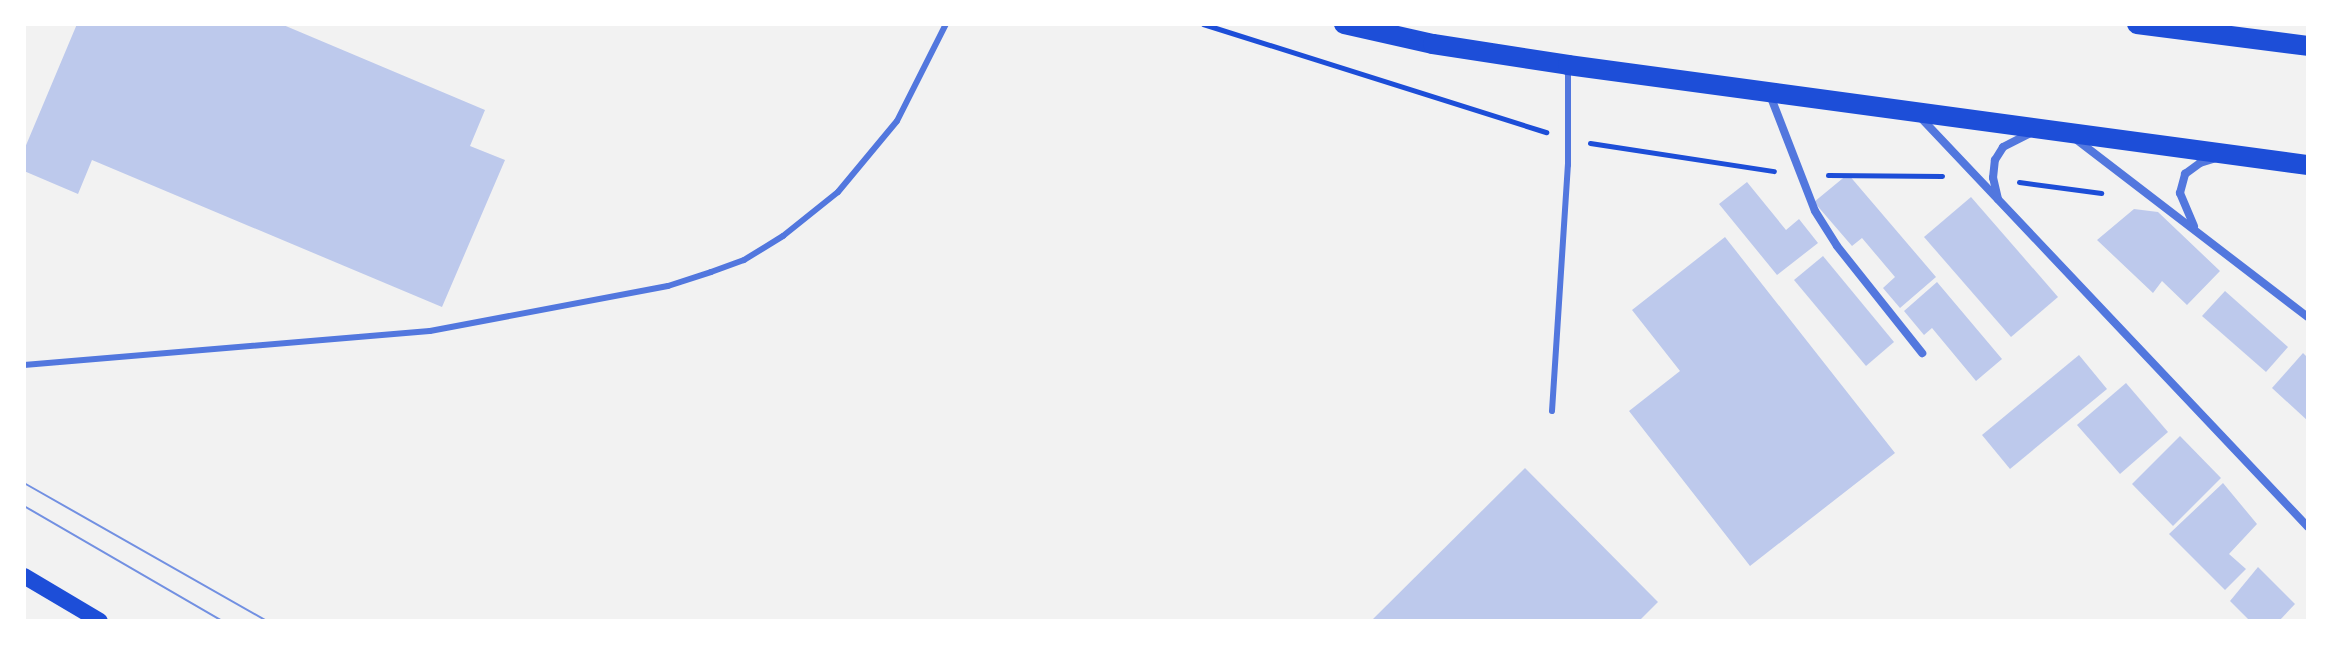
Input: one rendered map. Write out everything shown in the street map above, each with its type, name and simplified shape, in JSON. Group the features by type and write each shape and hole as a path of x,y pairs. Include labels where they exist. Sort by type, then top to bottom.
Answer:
{"main road":[{"path":"1344,24 1433,44 1770,95 2308,165"},
{"path":"2137,24 2308,46"},
{"path":"24,576 100,621"}],"street":[{"path":"1770,95 1799,175 1837,246 1922,353"},
{"path":"1918,115 2308,527"},
{"path":"1999,200 1993,178 1995,160 2003,147 2016,138 2039,130"},
{"path":"2070,135 2308,317"},
{"path":"2196,230 2180,193 2185,174 2200,163 2228,155"}],"lane":[{"path":"24,365 471,324 668,286 744,260 783,236 838,192 872,155 897,121 946,24"},
{"path":"1552,411 1568,139 1568,65"}],"path":[{"path":"1203,24 1568,139 1799,175 1976,176"},
{"path":"1993,178 2115,197"}],"building":[{"path":"77,24 281,24 485,110 470,146 505,160 442,307 92,160 78,194 24,171 24,150"},
{"path":"1848,174 1936,277 1900,308 1883,288 1895,277 1862,238 1852,246 1814,202"},
{"path":"1747,182 1786,230 1799,219 1818,243 1777,275 1719,204"},
{"path":"1971,197 2058,297 2011,337 1924,237"},
{"path":"2134,209 2158,212 2220,271 2187,305 2162,281 2153,293 2097,240"},
{"path":"1725,237 1895,453 1750,566 1629,411 1680,371 1632,310"},
{"path":"1823,256 1894,342 1866,366 1794,280"},
{"path":"1937,282 2002,359 1976,381 1932,328 1924,335 1904,311"},
{"path":"2225,291 2288,347 2266,372 2202,316"},
{"path":"2303,353 2308,358 2308,421 2272,388"},
{"path":"2079,355 2107,389 2010,469 1982,435"},
{"path":"2126,383 2168,432 2120,474 2077,425"},
{"path":"2180,436 2221,478 2173,526 2132,484"},
{"path":"1525,468 1658,602 1639,621 1371,621"},
{"path":"2223,483 2257,524 2229,554 2246,569 2225,590 2169,534"},
{"path":"2258,567 2295,604 2279,621 2250,621 2230,601"}],"tram line":[{"path":"24,483 267,621"},
{"path":"24,506 222,621"}]}
